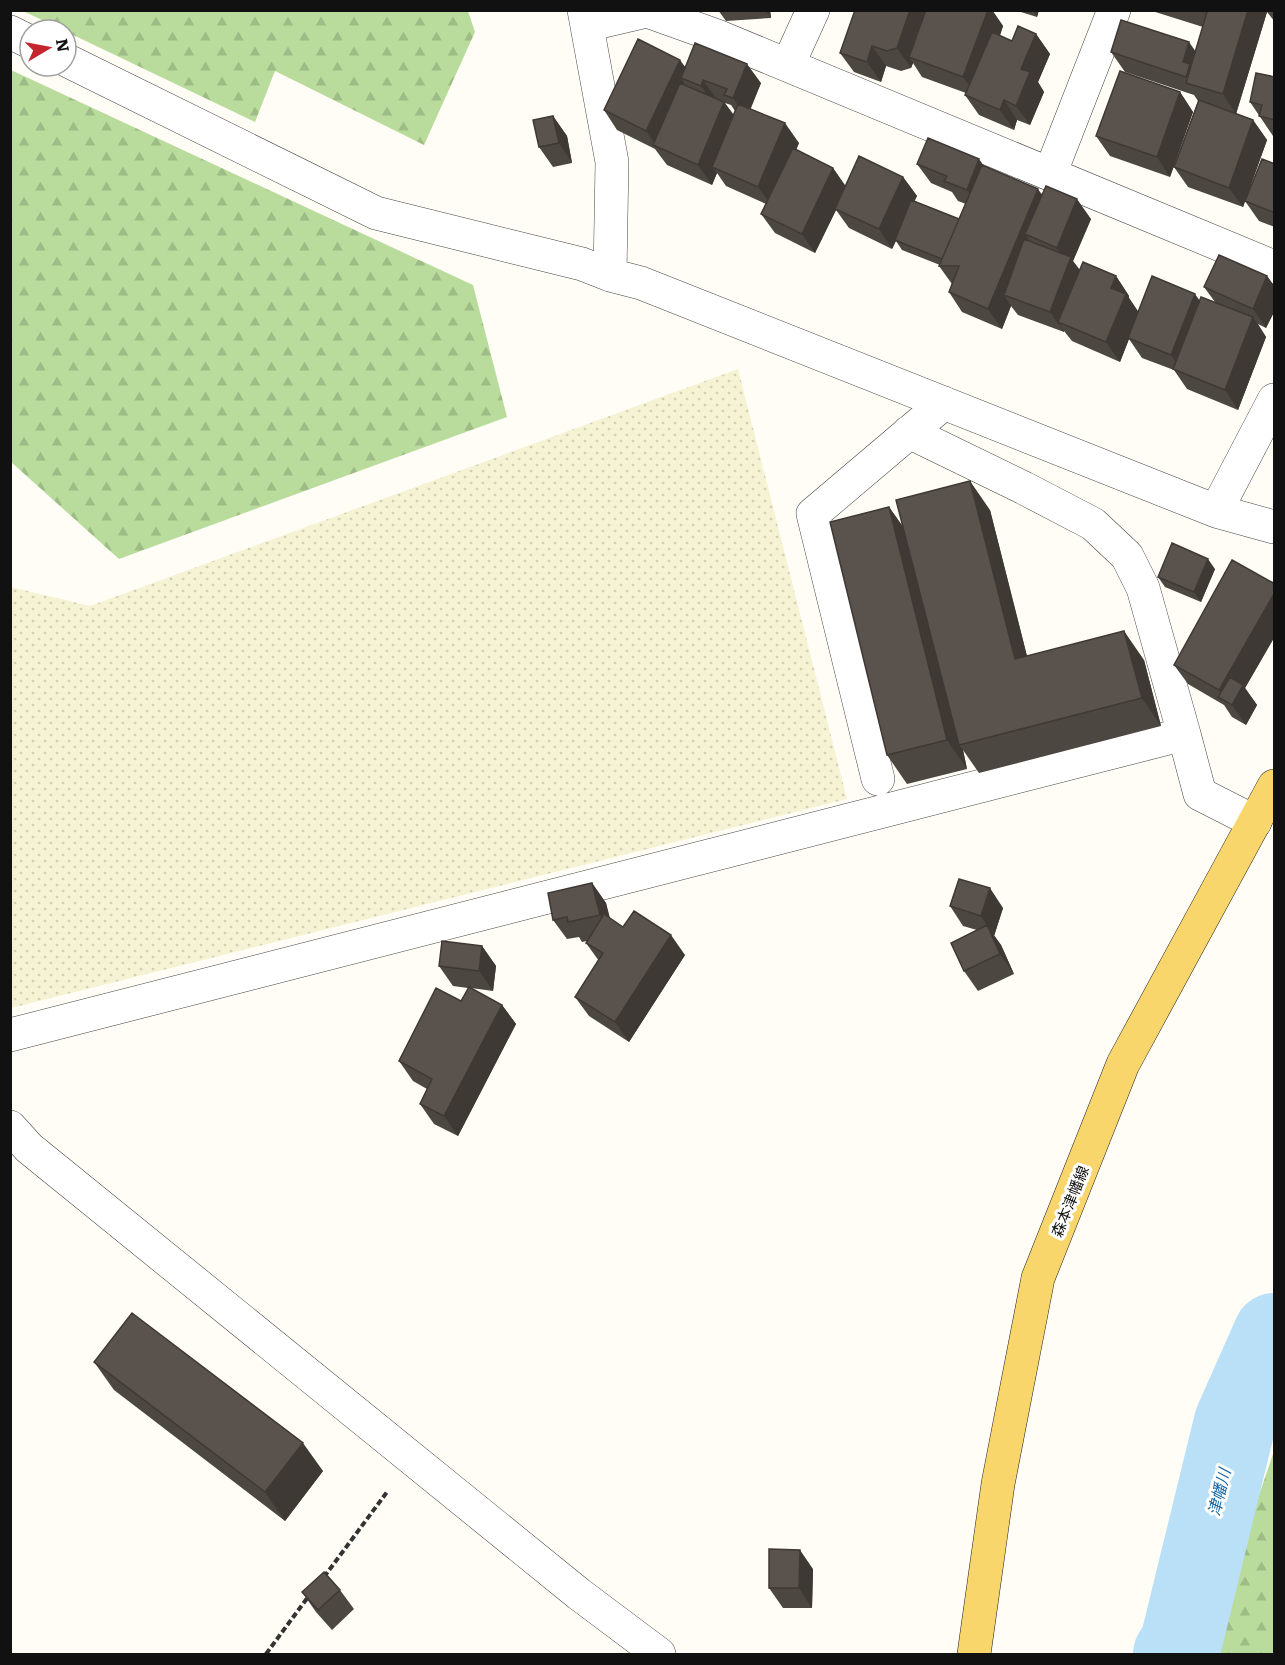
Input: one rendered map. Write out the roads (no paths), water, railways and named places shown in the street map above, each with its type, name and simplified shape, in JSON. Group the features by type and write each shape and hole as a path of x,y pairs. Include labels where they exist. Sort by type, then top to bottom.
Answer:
{"main road":[{"name":"森本津幡線","path":"974,1654 998,1484 1038,1278 1123,1064 1275,786"}],"street":[{"path":"788,65 813,10"},
{"path":"1050,174 1113,10"},
{"path":"610,275 612,162 585,18 647,11 717,36 1275,267"},
{"path":"78,66 376,213 582,264 610,275 641,283 1216,511 1275,526"},
{"path":"1216,511 1275,400"},
{"path":"878,779 813,514 944,403"},
{"path":"909,432 1093,524 1127,556 1143,588 1200,794 1255,822"},
{"path":"10,1035 1184,734"},
{"path":"10,1127 28,1148 579,1594 659,1654"}],"waterway":[{"name":"津幡川","path":"1174,1654 1181,1643 1235,1422 1274,1334"}]}
